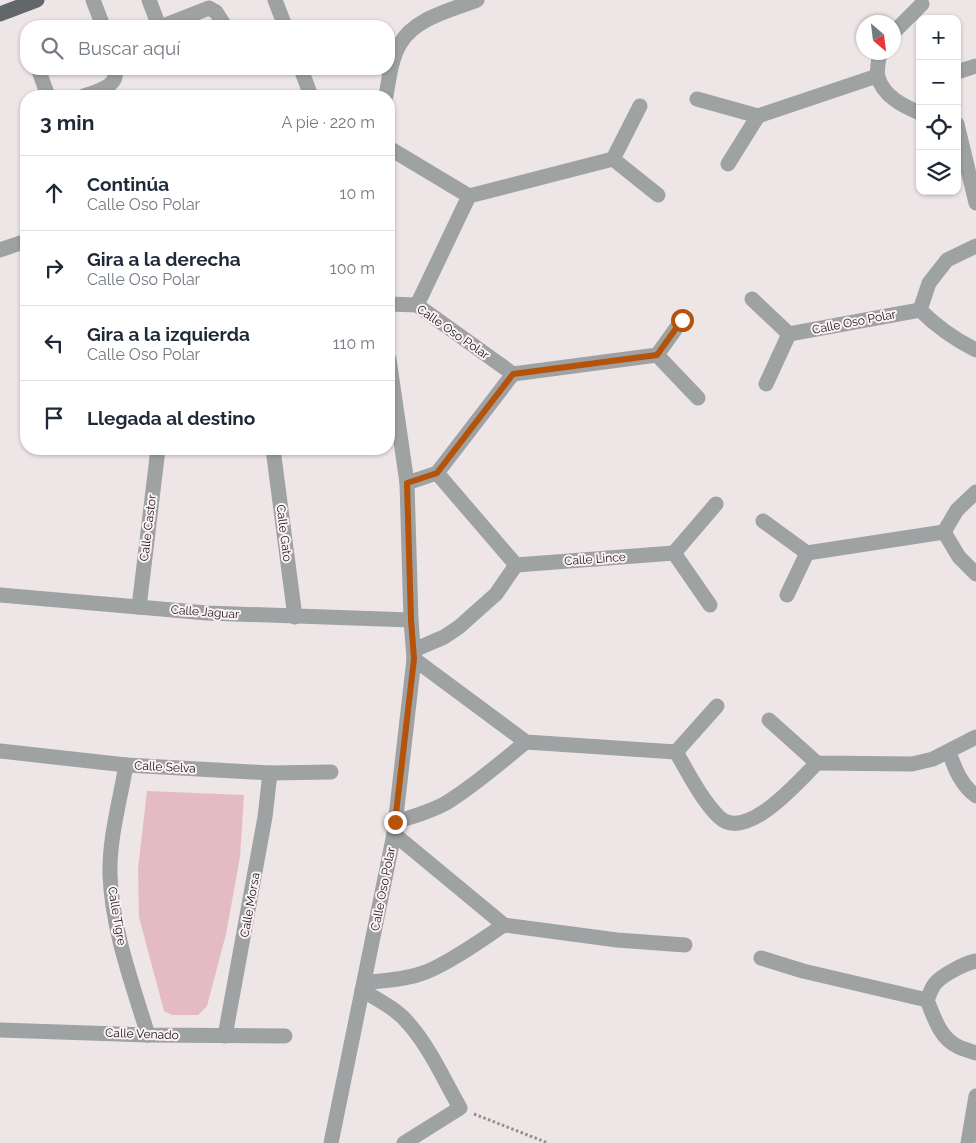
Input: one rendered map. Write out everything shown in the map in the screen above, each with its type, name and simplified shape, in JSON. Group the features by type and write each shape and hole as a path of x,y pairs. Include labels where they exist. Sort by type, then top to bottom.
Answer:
{"main road":[{"path":"0,14 37,0"}],"street":[{"path":"93,0 101,20"},
{"path":"149,0 157,20"},
{"path":"275,0 283,20"},
{"path":"395,56 400,43 412,30 424,22 477,0"},
{"path":"178,20 209,8 216,12 221,20"},
{"path":"901,26 923,8"},
{"path":"879,60 877,76 886,92 901,105 916,111"},
{"path":"961,71 976,66"},
{"path":"40,75 46,90"},
{"path":"98,90 113,82 116,75"},
{"path":"303,75 309,90"},
{"path":"387,90 390,75"},
{"path":"697,99 758,116 877,76"},
{"path":"395,152 469,196 613,158 640,106"},
{"path":"728,164 758,116"},
{"path":"961,141 976,203"},
{"path":"613,158 658,195"},
{"path":"417,305 469,196"},
{"path":"0,250 20,243"},
{"path":"976,246 947,260 929,283 920,310 935,325 953,338 976,350"},
{"path":"752,299 789,334 766,384"},
{"name":"Calle Oso Polar","path":"395,304 417,305 513,374"},
{"name":"Calle Oso Polar","path":"789,334 920,310"},
{"path":"407,483 437,473 513,374 657,355 682,320"},
{"path":"657,355 698,398"},
{"name":"Calle Oso Polar","path":"331,1143 394,828 414,655 411,620 407,483 395,400"},
{"name":"Calle Castor","path":"139,607 157,455"},
{"name":"Calle Gato","path":"274,455 295,617"},
{"path":"437,473 516,565 496,594 460,627 414,655 526,742 676,752"},
{"path":"944,532 957,510 976,492"},
{"path":"710,605 674,553 716,504"},
{"path":"762,521 807,553 944,532"},
{"path":"944,532 959,557 976,574"},
{"name":"Calle Lince","path":"516,565 674,553"},
{"path":"787,595 807,553"},
{"name":"Calle Jaguar","path":"0,595 207,613 411,620"},
{"path":"676,752 717,706"},
{"path":"769,720 817,763 912,764 933,760 976,737"},
{"path":"526,742 492,770 446,803 394,828 504,925 617,940 684,945"},
{"name":"Calle Selva","path":"0,751 126,765 270,773 332,772"},
{"path":"676,752 707,802 721,819 735,824 756,818 780,800 817,763"},
{"path":"949,752 957,773 967,790 976,796"},
{"name":"Calle Tigre","path":"126,765 112,844 110,874 113,909 129,974 148,1034"},
{"name":"Calle Morsa","path":"225,1036 265,817 270,773"},
{"path":"363,986 427,972 504,925"},
{"path":"761,958 803,971 928,1000"},
{"path":"976,961 970,962 949,973 934,985 928,1000 938,1026 949,1040 956,1046 976,1053"},
{"path":"363,986 409,1023 426,1048 460,1108 404,1143"},
{"name":"Calle Venado","path":"0,1030 285,1036"},
{"path":"968,1143 976,1096"}],"path":[{"path":"460,1108 548,1143"}],"shaded area":[{"path":"147,791 244,795 240,857 226,934 207,1006 198,1015 172,1015 164,1011 139,917 138,869"}],"route":[{"path":"395,822 414,659 407,483 437,473 513,374 657,355 682,320"}]}
